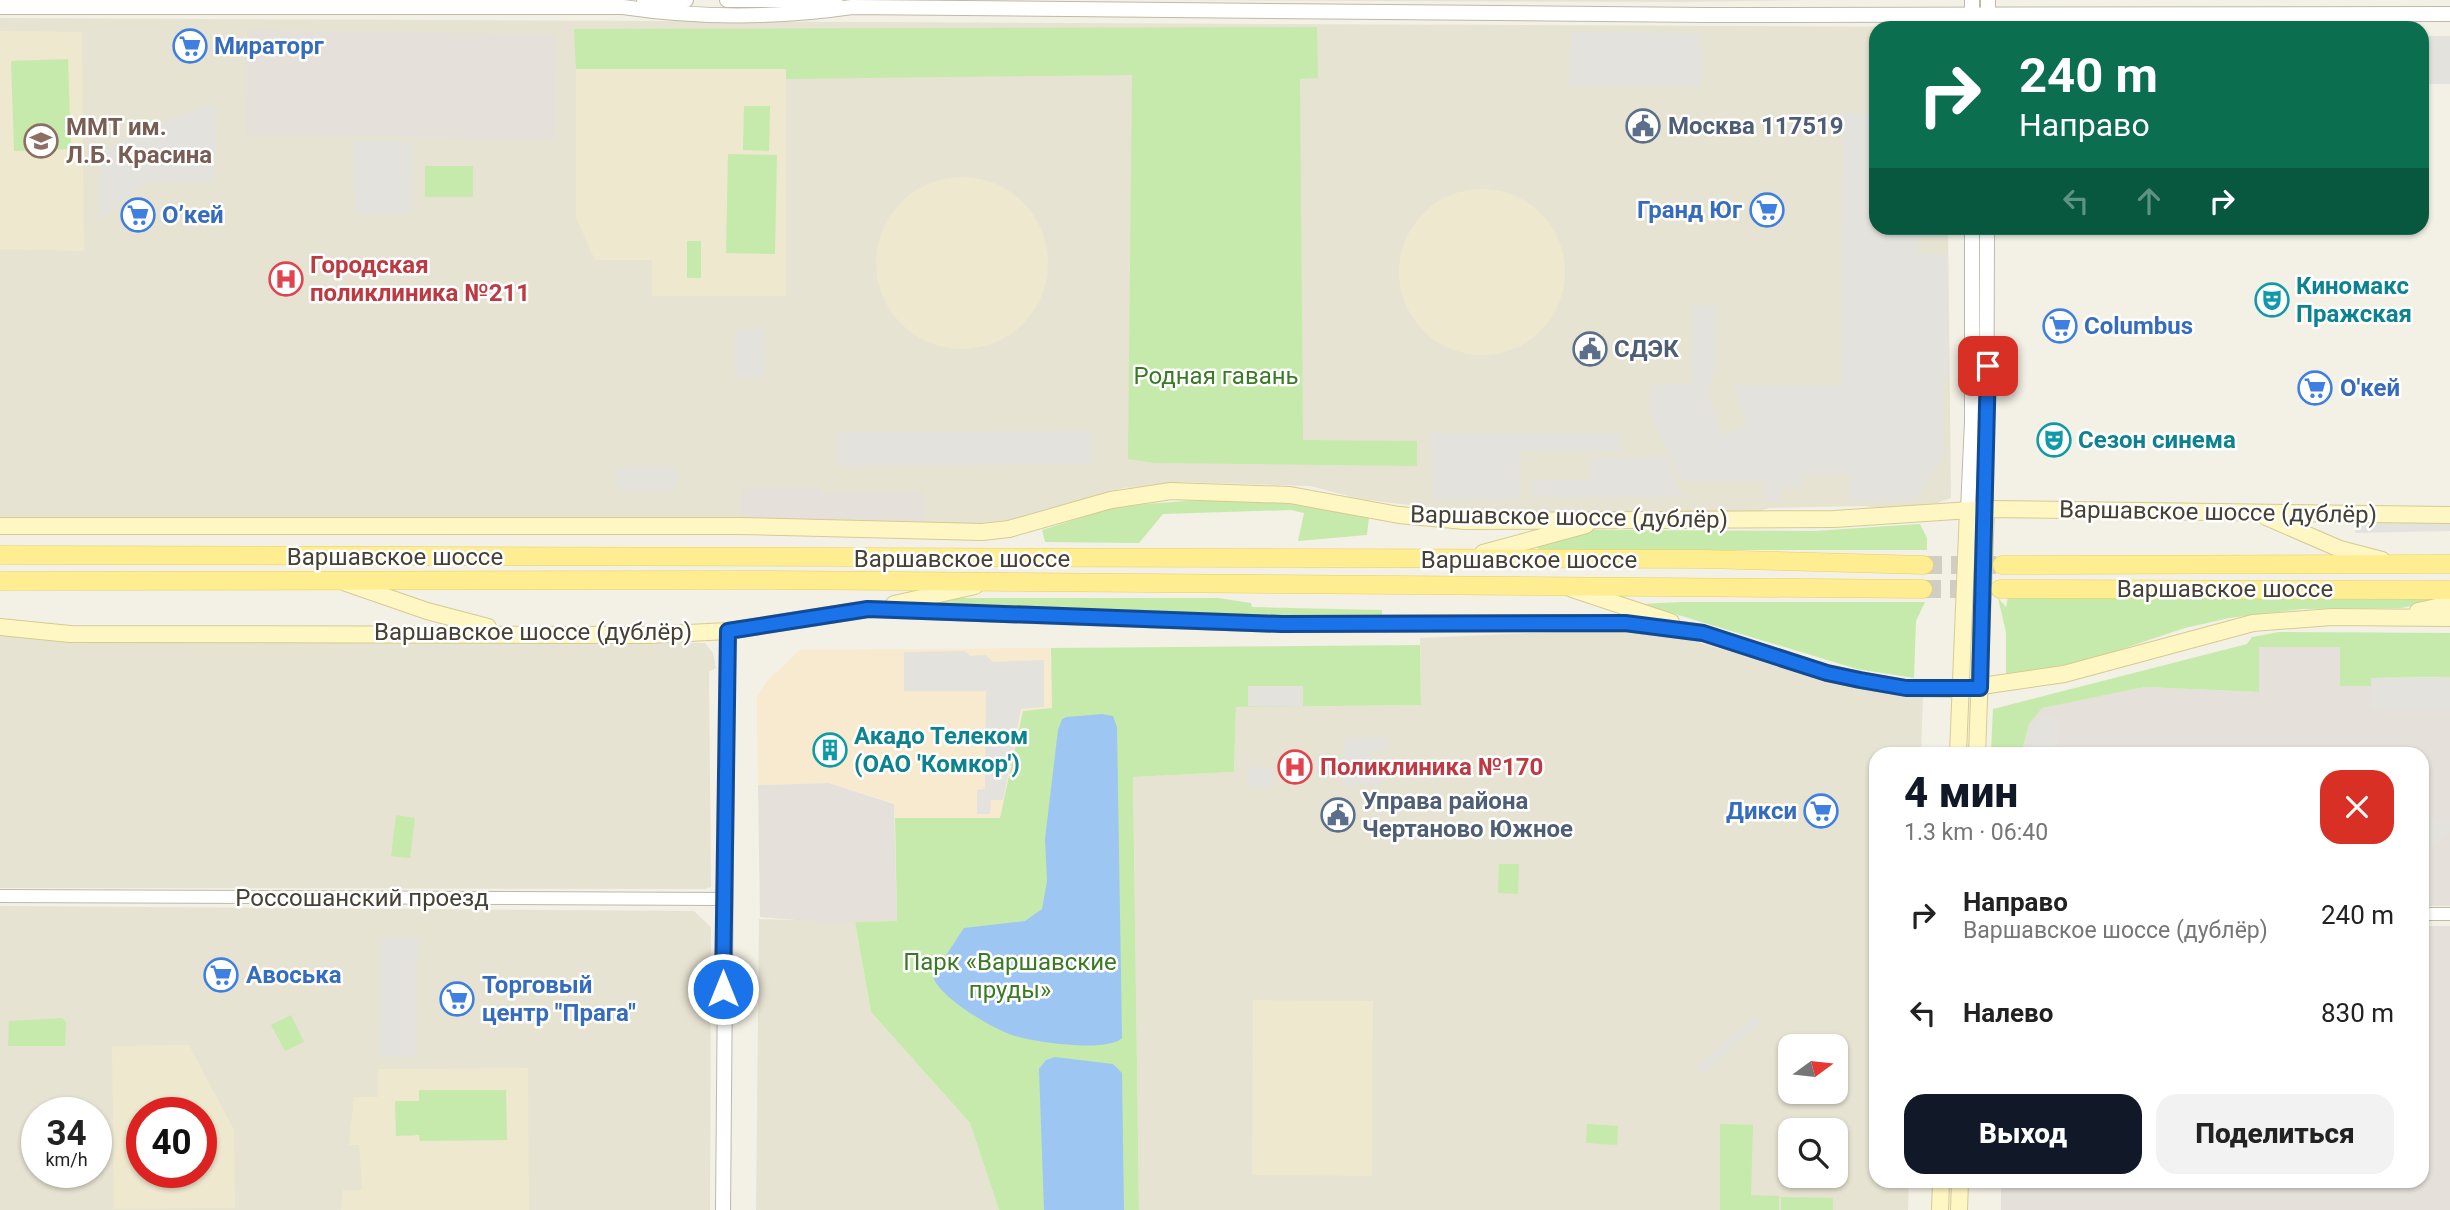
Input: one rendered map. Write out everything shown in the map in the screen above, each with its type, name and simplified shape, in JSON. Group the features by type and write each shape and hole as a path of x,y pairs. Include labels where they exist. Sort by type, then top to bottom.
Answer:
{"main road":[{"name":"Варшавское шоссе (дублёр)","path":"0,526 739,526 982,532 1009,529 1111,500 1171,491 1290,495 1399,515 1465,521 1834,519 1968,510"},
{"path":"1958,747 1968,510 1986,509 1977,747"},
{"name":"Варшавское шоссе (дублёр)","path":"1986,509 2240,510 2317,515 2450,515"},
{"path":"2240,510 2282,522 2340,549 2398,564"},
{"path":"1413,560 1495,552 1573,527 1615,519"},
{"name":"Варшавское шоссе","path":"0,555 1702,559 1924,565"},
{"name":"Варшавское шоссе","path":"2002,565 2450,564"},
{"name":"Варшавское шоссе","path":"0,581 769,580 987,584 1923,589"},
{"path":"340,581 427,611 511,633"},
{"path":"868,609 987,584"},
{"path":"1570,588 1703,633"},
{"name":"Варшавское шоссе","path":"2000,589 2450,590"},
{"path":"2389,617 2450,604"},
{"name":"Варшавское шоссе (дублёр)","path":"0,627 70,634 648,635 728,631 868,609 1282,624 1625,623 1703,633 1827,673 1860,680 1906,688 1980,688"},
{"path":"2389,617 2450,618"},
{"name":"Варшавское шоссе","path":"1980,688 2064,674 2253,623 2287,619 2389,617"},
{"path":"1940,1210 1941,1188"},
{"path":"1959,1210 1960,1188"}],"street":[{"path":"622,7 648,1 686,0"},
{"path":"727,0 810,0 852,7"},
{"path":"759,15 774,1"},
{"path":"0,7 701,6 759,15 797,15 852,7 1134,5 1972,14 2450,14"},
{"path":"1968,510 1972,421 1972,235"},
{"path":"1986,509 1987,235"},
{"path":"723,1210 723,899 728,631"},
{"name":"Россошанский проезд","path":"0,896 723,899"},
{"path":"2429,914 2450,914"}],"shaded area":[{"path":"1124,0 1806,0 1673,2"},
{"path":"0,18 1869,27 1869,235 1948,235 1951,498 1937,503 1884,509 1864,506 1769,508 1754,513 1458,511 1360,499 1310,486 1183,482 1123,488 1017,519 972,524 791,520 0,518"},
{"path":"247,30 555,34 554,139 246,135"},
{"name":"ММТ им. Л.Б. Красина","path":"0,31 82,32 84,251 0,249"},
{"path":"1570,32 1701,33 1701,87 1569,86"},
{"path":"2429,36 2450,36 2450,84 2429,84"},
{"path":"576,69 786,69 786,296 652,296 652,260 595,260 576,217"},
{"path":"203,106 217,106 214,182 146,182 99,221 101,150"},
{"path":"1842,112 1869,114 1869,235 1948,235 1918,237 1918,254 1948,254 1949,379 1944,380 1944,455 1915,501 1851,501 1850,474 1803,474 1802,487 1781,487 1781,501 1765,501 1766,481 1682,481 1650,415 1651,385 1692,384 1694,305 1717,306 1716,363 1708,395 1721,435 1747,426 1733,385 1841,385"},
{"path":"353,142 412,142 413,213 354,214"},
{"path":"962,177 995,184 1023,202 1041,230 1048,263 1041,296 1023,324 995,342 962,349 929,342 901,324 883,296 876,263 883,230 901,202 929,184"},
{"path":"1482,189 1514,195 1541,213 1559,240 1565,272 1559,304 1541,331 1514,349 1482,355 1450,349 1423,331 1405,304 1399,272 1405,240 1423,213 1450,195"},
{"path":"735,329 765,329 764,377 735,377"},
{"path":"1091,431 1092,464 837,466 837,432"},
{"path":"1431,433 1620,433 1621,452 1520,450 1520,499 1432,499"},
{"path":"1666,456 1683,497 1532,497 1531,480 1591,480 1590,459"},
{"path":"617,467 677,467 677,490 617,490"},
{"path":"820,487 821,494 924,492 925,522 742,517 742,488"},
{"path":"2357,523 2450,523 2450,531 2355,533"},
{"path":"1622,629 1668,634 1817,676 1894,694 1923,696 1921,747 1869,747 1869,1188 1909,1188 1908,1210 1139,1210 1133,777 1234,772 1236,707 1421,705 1420,638"},
{"path":"0,633 705,643 713,653 716,668 709,672 711,887 0,888"},
{"path":"2258,647 2340,647 2341,686 2450,677 2450,906 2429,906 2429,747 2023,747 2029,724 2041,708 2145,687 2259,692"},
{"path":"1051,648 1052,708 1023,711 1000,819 895,818 894,803 830,783 758,785 757,697 767,681 800,650"},
{"path":"965,651 970,656 986,655 993,662 1044,660 1044,707 1021,709 1003,800 991,800 990,814 977,814 977,790 985,789 986,691 904,691 904,652"},
{"path":"2450,677 2450,708 2371,708 2371,678"},
{"path":"1248,686 1303,686 1303,706 1248,706"},
{"path":"2040,716 2060,717 2058,747 2028,747 2028,736"},
{"path":"1388,737 1388,750 1370,751 1370,764 1382,764 1383,785 1343,785 1343,769 1316,770 1316,758 1344,757 1344,738"},
{"path":"1247,767 1274,768 1274,787 1247,786"},
{"path":"829,783 894,804 897,921 834,923 760,917 758,785"},
{"path":"2429,818 2450,818 2450,831 2435,847 2429,847"},
{"path":"0,906 694,911 711,927 710,1210 0,1210"},
{"path":"759,919 855,922 871,1012 970,1123 999,1210 756,1210"},
{"path":"2429,926 2450,926 2450,1210 2001,1210 2001,1188 2429,1188"},
{"path":"382,937 418,937 416,1057 380,1056"},
{"path":"1253,1000 1373,1001 1372,1176 1252,1175"},
{"path":"1754,1016 1760,1022 1703,1074 1697,1067"},
{"path":"189,1045 217,1097 126,1097 126,1188 217,1188 217,1098 234,1130 235,1208 114,1209 112,1046"},
{"path":"528,1068 529,1210 341,1210 343,1190 362,1190 359,1145 349,1145 354,1097 378,1097 378,1069"}],"green space":[{"name":"Родная гавань","path":"1317,27 1318,78 1300,79 1303,440 1417,441 1417,466 1155,463 1128,459 1132,75 786,79 786,69 576,69 574,29"},
{"path":"68,59 71,149 14,151 11,61"},
{"path":"744,106 770,106 769,151 743,150"},
{"path":"728,154 777,155 775,254 726,253"},
{"path":"425,166 473,166 473,197 425,197"},
{"path":"687,241 701,241 701,278 687,278"},
{"path":"1199,500 1293,502 1369,517 1367,535 1298,541 1304,513 1291,510 1163,514 1139,543 1045,542 1042,530 1119,506"},
{"path":"1920,524 1927,538 1927,550 1539,550 1537,546 1590,530 1814,531"},
{"path":"2008,597 2431,597 2431,602 2401,608 2302,609 2229,618 2185,628 2086,661 2006,679 2006,632 1998,598 2006,607"},
{"path":"957,598 1218,598 1251,603 1252,607 1382,610 1382,619 1120,615 936,605 936,602"},
{"path":"1925,602 1916,621 1914,678 1857,669 1642,604"},
{"path":"2279,632 2450,633 2450,677 2372,678 2371,686 2340,686 2340,647 2259,647 2259,692 2145,687 2042,708 2029,724 2023,747 1991,747 1993,709 2247,644 2252,637"},
{"name":"Парк «Варшавские пруды»","path":"1420,645 1421,705 1236,707 1234,772 1133,777 1139,1210 999,1210 970,1123 871,1012 855,922 897,921 895,818 1000,818 1023,711 1052,708 1051,648"},
{"path":"396,815 415,818 410,858 391,856"},
{"path":"1499,864 1519,864 1518,894 1498,893"},
{"path":"291,1015 304,1042 285,1051 271,1025"},
{"path":"62,1018 66,1022 65,1046 8,1046 9,1021"},
{"path":"419,1090 506,1090 507,1140 420,1141 419,1135 396,1136 395,1101 419,1101"},
{"path":"1587,1124 1618,1126 1617,1145 1586,1143"},
{"path":"1720,1124 1753,1125 1751,1195 1779,1196 1779,1210 1720,1210"},
{"path":"1781,1197 1833,1198 1833,1210 1781,1210"}],"water":[{"path":"1102,714 1113,716 1117,727 1122,1038 1102,1045 1086,1045 1022,1038 1003,1032 966,1010 944,992 933,975 964,928 1025,921 1042,909 1047,881 1045,839 1058,730 1062,719 1066,717"},
{"path":"1055,1057 1113,1064 1122,1073 1124,1210 1044,1210 1039,1069 1046,1060"}],"tunnel":[{"path":"1924,565 1999,565"},
{"path":"1923,589 1979,589"}],"place":[{"name":"Мираторг","path":"190,46"},
{"name":"Москва 117519","path":"1643,126"},
{"name":"ММТ им. Л.Б. Красина","path":"41,141"},
{"name":"Гранд Юг","path":"1767,210"},
{"name":"О’кей","path":"138,215"},
{"name":"Городская поликлиника №211","path":"286,279"},
{"name":"Киномакс Пражская","path":"2272,300"},
{"name":"Columbus","path":"2060,326"},
{"name":"СДЭК","path":"1590,349"},
{"name":"О'кей","path":"2315,388"},
{"name":"Сезон синема","path":"2054,440"},
{"name":"Акадо Телеком (ОАО 'Комкор')","path":"830,750"},
{"name":"Поликлиника №170","path":"1295,767"},
{"name":"Дикси","path":"1821,811"},
{"name":"Управа района Чертаново Южное","path":"1338,815"},
{"name":"Авоська","path":"221,975"},
{"name":"Торговый центр \"Прага\"","path":"457,999"}],"route":[{"path":"723,989 728,631 868,609 1282,624 1625,623 1703,633 1827,673 1860,680 1906,688 1980,688 1989,411 1988,366"}]}
